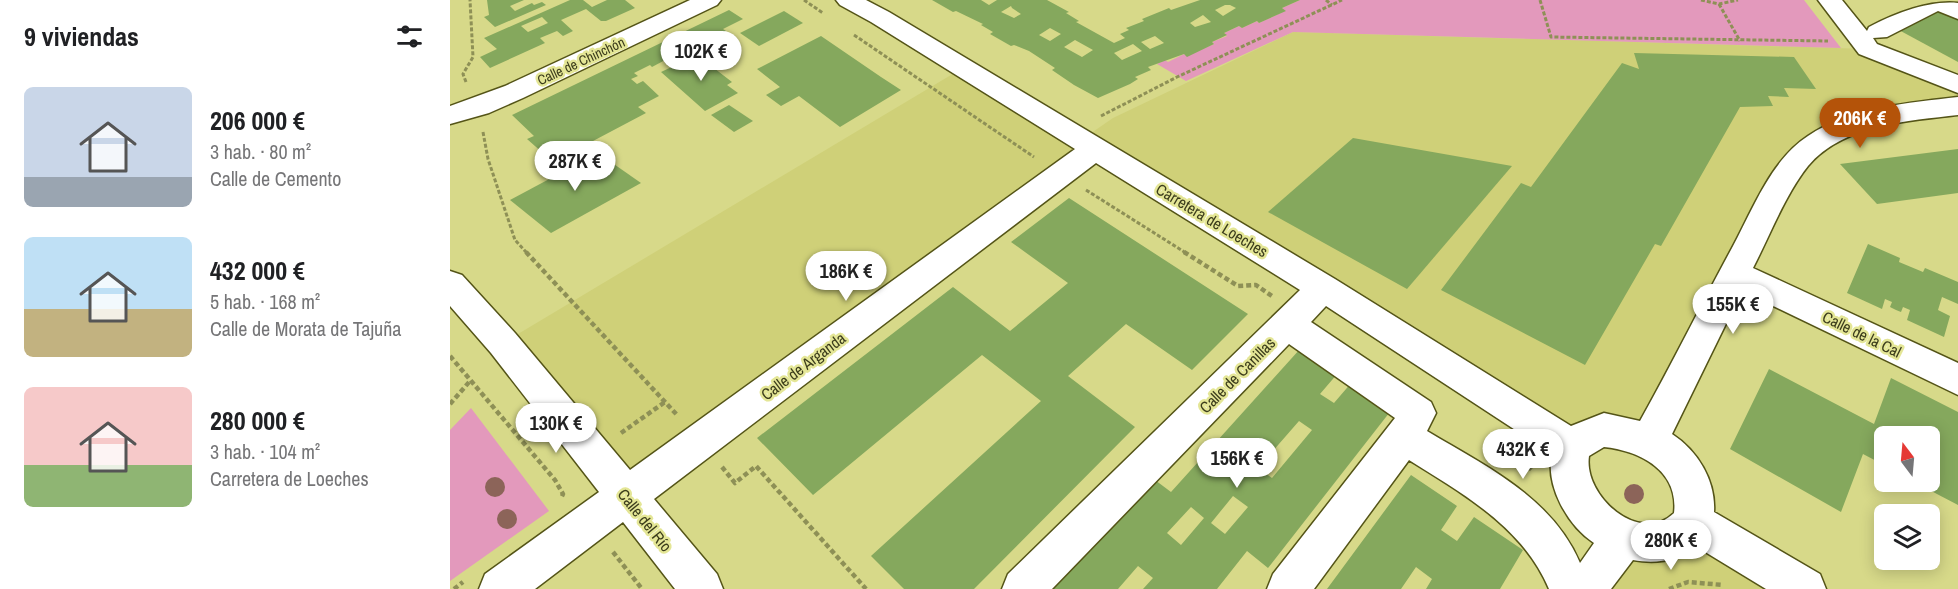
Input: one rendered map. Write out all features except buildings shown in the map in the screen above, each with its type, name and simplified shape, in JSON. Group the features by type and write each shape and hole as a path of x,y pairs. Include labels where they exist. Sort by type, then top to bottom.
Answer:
{"street":[{"name":"Calle de Chinchón","path":"450,115 479,107 514,92 709,0"},
{"path":"1830,0 1868,49 1958,85"},
{"path":"1887,0 1913,14"},
{"name":"Carretera de Loeches","path":"857,2 1323,288 1572,447"},
{"path":"1878,32 1938,2 1958,12"},
{"path":"1650,440 1734,273 1801,155 1822,140 1863,124 1892,115 1958,106"},
{"name":"Calle de Arganda","path":"486,582 625,495 1095,149"},
{"name":"Calle de la Cal","path":"1734,273 1958,380"},
{"name":"Calle del Río","path":"450,284 503,343 702,589"},
{"name":"Calle de Canillas","path":"1023,589 1323,288"},
{"path":"1288,589 1404,436 1418,413 1293,319"},
{"path":"1604,430 1627,432 1650,440 1675,459 1688,477 1695,495 1693,522 1681,534 1668,541 1646,543 1627,538 1591,518 1579,501 1568,468 1572,447 1586,436 1604,430"},
{"path":"1404,436 1505,502 1530,523 1551,549 1570,589"},
{"path":"1693,522 1805,589"},
{"path":"1587,589 1616,548 1627,538"}],"path":[{"path":"470,0 473,57 463,74 464,81 472,86"},
{"path":"1326,0 1332,4"},
{"path":"1101,116 1177,76 1342,0"},
{"path":"1540,0 1551,37 1835,41"},
{"path":"1701,0 1719,4 1738,0"},
{"path":"1719,4 1740,41"},
{"path":"850,32 1060,175 1238,286 1256,285 1293,319"},
{"path":"485,126 482,131 488,159 515,240 681,419"},
{"path":"450,356 555,480 563,494 560,502"},
{"path":"450,404 470,381"},
{"path":"1505,445 1537,475"},
{"path":"716,460 735,483 756,466 866,589"},
{"path":"605,558 613,552 642,589"},
{"path":"1669,589 1677,584 1695,581 1732,589"},
{"path":"454,589 486,582"}],"shaded area":[{"path":"1300,0 1804,0 1841,48 1293,32 1186,81 1157,64 1165,60 1168,62 1184,54 1187,56 1214,44 1212,42 1227,36 1224,33 1239,26 1242,28 1257,21 1259,23 1285,11 1282,8"},
{"path":"1293,32 1868,49 1958,85 1958,106 1891,115 1801,155 1650,440 1585,437 1095,149 625,495 503,343 961,69 1081,140 1113,118"},
{"path":"471,408 549,511 450,581 450,430"},
{"path":"1681,534 1805,589 1587,589 1599,571"}]}
